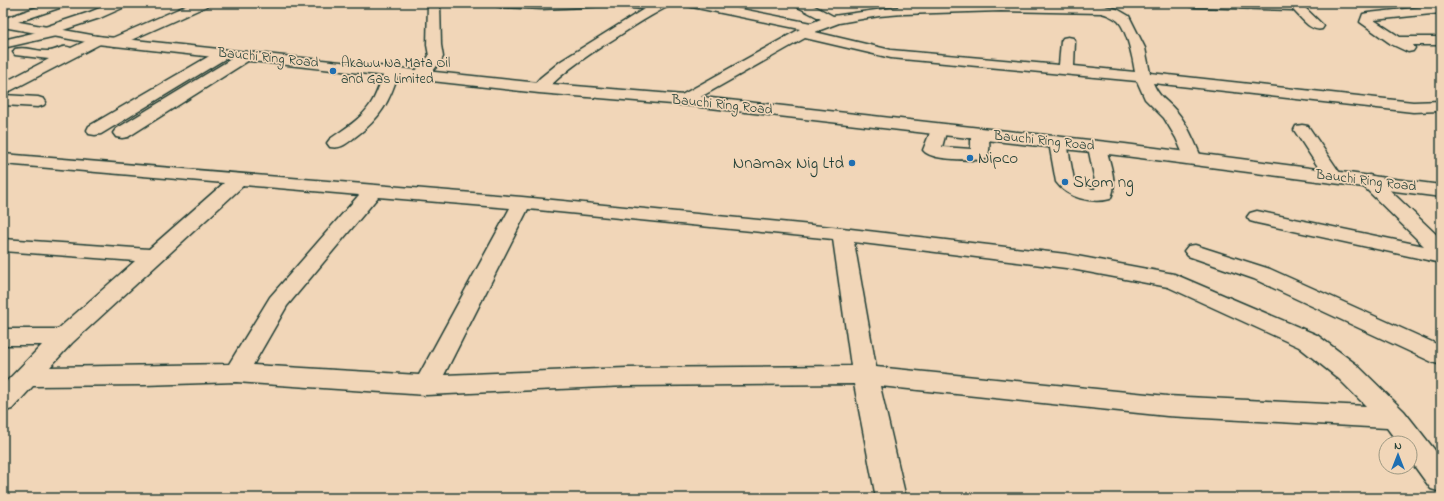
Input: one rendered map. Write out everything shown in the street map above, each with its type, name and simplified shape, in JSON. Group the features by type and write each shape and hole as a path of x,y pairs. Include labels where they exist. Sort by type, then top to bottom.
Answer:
{"main road":[{"name":"Bauchi Ring Road","path":"4,23 94,40 539,88 684,100 1097,147 1441,191"}],"street":[{"path":"4,23 61,3"},
{"path":"3,44 47,32 95,15 123,3"},
{"path":"115,42 203,3"},
{"path":"420,75 436,56 434,45 434,3"},
{"path":"501,3 541,5 604,3"},
{"path":"611,3 662,4"},
{"path":"692,3 807,30 891,54 1143,77 1413,107 1441,106"},
{"path":"800,3 833,21"},
{"path":"1194,3 1295,4 1317,26"},
{"path":"539,88 553,73 612,34 662,4"},
{"path":"684,100 807,30 833,21 904,7 1101,9 1112,12 1124,19 1138,48 1143,77 1151,96 1171,115 1176,122 1193,159"},
{"path":"1441,9 1368,17 1366,22 1402,44 1441,41"},
{"path":"20,52 46,55 59,53 94,40"},
{"path":"3,89 94,40"},
{"path":"1066,70 1068,41"},
{"path":"95,130 223,54"},
{"path":"122,133 246,56"},
{"path":"336,143 363,123 375,110 382,99 392,71"},
{"path":"3,100 38,102"},
{"path":"939,129 932,150 936,152 980,155 980,134"},
{"path":"1302,130 1333,176"},
{"path":"1058,143 1065,182 1079,192 1093,196 1103,195 1105,186 1097,147"},
{"path":"3,159 522,203 842,234 1066,261 1174,281 1308,341 1348,372 1395,418 1441,480"},
{"path":"3,402 64,337 240,179"},
{"path":"1369,181 1441,251"},
{"path":"236,373 278,302 373,191"},
{"path":"426,385 522,203"},
{"path":"1258,217 1441,256"},
{"path":"842,234 865,375 891,498"},
{"path":"3,245 153,256"},
{"path":"1195,252 1262,274 1441,356"},
{"path":"3,337 64,337"},
{"path":"26,377 144,376 236,373 426,385 627,377 865,375 1167,406 1395,418"}],"place":[{"name":"Akawu Na Mata Oil and Gas Limited","path":"333,71"},
{"name":"Nipco","path":"970,158"},
{"name":"Nnamax Nig Ltd","path":"852,163"},
{"name":"Skom ng","path":"1065,182"}]}
